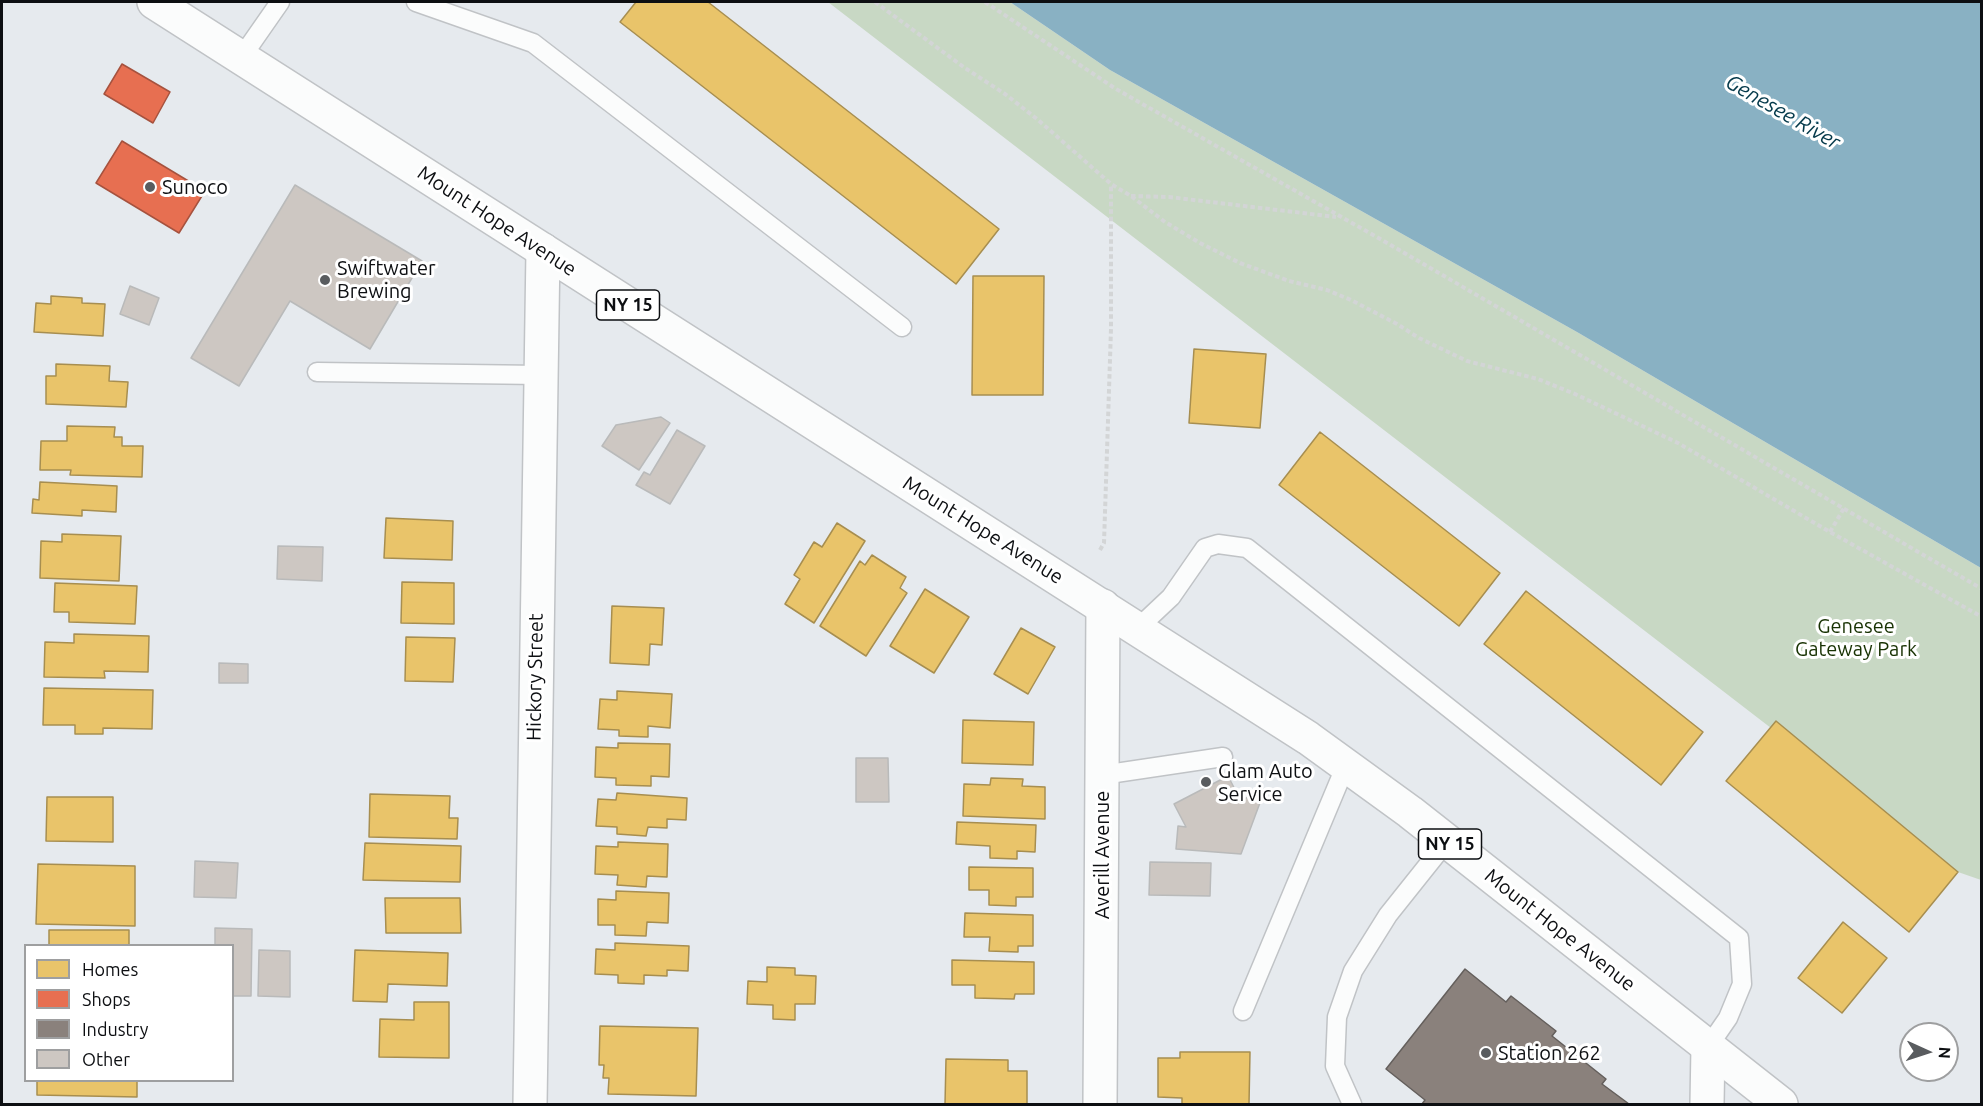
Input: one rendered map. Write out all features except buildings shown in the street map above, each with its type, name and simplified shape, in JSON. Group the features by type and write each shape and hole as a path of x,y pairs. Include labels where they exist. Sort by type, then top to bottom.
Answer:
{"main road":[{"name":"Mount Hope Avenue","path":"154,2 1138,628 1346,765 1448,841 1781,1104"},
{"name":"Hickory Street","path":"530,1104 543,250"},
{"name":"Averill Avenue","path":"1100,1104 1103,606"},
{"path":"1707,1104 1708,1047"}],"lane":[{"path":"241,58 280,2"},
{"path":"416,2 533,43 902,327"},
{"path":"317,372 540,375"},
{"path":"1138,628 1171,597 1206,548 1218,544 1247,548 1739,939 1742,984 1728,1018 1708,1047"},
{"path":"1102,775 1223,757"},
{"path":"1243,1011 1346,765"},
{"path":"1352,1104 1335,1066 1337,1017 1353,971 1388,915 1448,841"}],"path":[{"path":"875,2 1029,112 1110,184 1200,243 1240,263 1352,300 1419,338 1467,361 1538,379 1586,399 1678,443 1982,617"},
{"path":"985,2 1116,89 1982,589"},
{"path":"1100,550 1104,543 1112,329 1110,184"},
{"path":"1131,196 1169,197 1339,217"},
{"path":"1830,532 1844,508"}],"green space":[{"name":"Genesee Gateway Park","path":"828,2 1010,2 1110,70 1577,332 1981,568 1981,880 1958,872"}],"water":[{"name":"Genesee River","path":"1010,2 1981,2 1981,568 1577,332 1110,70"}],"place":[{"name":"Sunoco","path":"150,187"},
{"name":"Swiftwater Brewing","path":"325,280"},
{"name":"Glam Auto Service","path":"1206,782"},
{"name":"Station 262","path":"1486,1053"}]}
